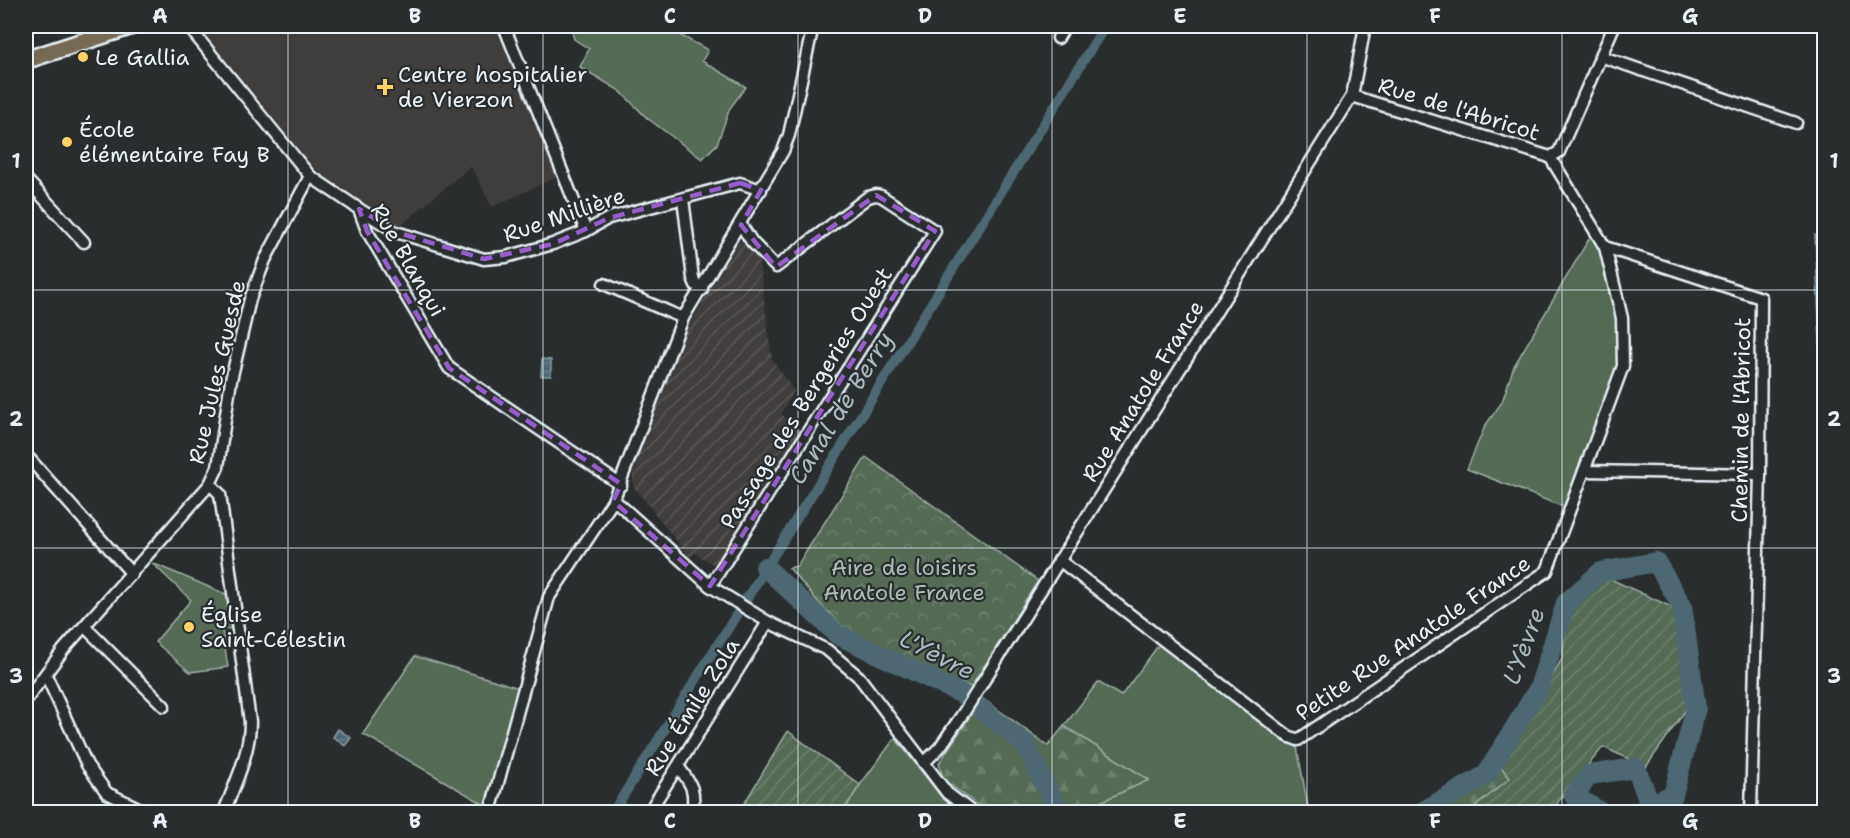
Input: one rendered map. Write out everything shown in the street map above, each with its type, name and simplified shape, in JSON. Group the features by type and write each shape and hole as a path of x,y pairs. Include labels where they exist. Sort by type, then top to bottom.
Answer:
{"main road":[{"path":"26,60 131,26"}],"street":[{"name":"Rue Blanqui","path":"188,26 310,176 359,209 367,231 449,368 621,485"},
{"path":"504,26 586,231"},
{"path":"490,813 549,597 613,501 683,318 702,290 783,152 789,135 813,26"},
{"path":"1058,38 1065,26"},
{"name":"Rue Anatole France","path":"924,763 940,747 964,712 1352,96 1365,26"},
{"name":"Rue de l'Abricot","path":"1352,96 1550,158 1559,152 1614,26"},
{"path":"1600,56 1796,123"},
{"path":"1550,158 1605,247"},
{"name":"Rue Jules Guesde","path":"26,700 64,649 210,484 218,467 231,380 250,298 265,260 310,176"},
{"path":"26,179 84,242"},
{"name":"Rue Millière","path":"359,209 396,232 484,259 553,244 586,231 609,218 740,183 761,190"},
{"name":"Passage des Bergeries Ouest","path":"710,586 935,231 876,195 868,198 776,267 752,242 741,225"},
{"path":"683,199 693,278 702,290"},
{"name":"Petite Rue Anatole France","path":"1059,560 1288,736 1298,740 1547,571 1623,366 1622,318 1605,247"},
{"name":"Chemin de l'Abricot","path":"1605,247 1761,298 1761,474 1751,813"},
{"path":"604,284 683,318"},
{"path":"26,455 132,574"},
{"path":"1584,471 1761,474"},
{"path":"210,484 220,494 250,722 250,734 244,757 224,813"},
{"path":"613,501 724,596 768,622 827,650 859,676 946,793 972,813"},
{"name":"Rue Émile Zola","path":"649,813 768,622"},
{"path":"85,627 164,706"},
{"path":"46,675 87,765 107,793 146,812"},
{"path":"678,766 689,782 695,798 692,813"}],"highlighted area":[{"path":"740,183 761,190 741,225 776,267 876,195 935,231 710,586 613,501 621,484 449,368 367,231 359,209 396,232 484,259 553,244 609,218"}],"shaded area":[{"name":"Centre hospitalier de Vierzon","path":"198,26 499,26 559,176 492,207 471,166 400,226 327,180 311,164"},
{"path":"739,240 758,255 772,359 794,391 781,414 800,429 716,566 695,553 690,558 633,486 633,467 686,330"}],"green space":[{"path":"570,26 663,26 708,50 702,61 746,87 730,108 717,144 702,159 647,118 620,91 580,67 589,49 574,39"},
{"path":"1593,232 1602,244 1620,318 1620,365 1569,509 1467,469 1485,426 1502,402 1514,366"},
{"name":"Aire de loisirs Anatole France","path":"866,457 1038,581 973,684 974,688 862,646 819,603 789,568 797,566"},
{"path":"152,563 228,595 232,628 222,630 228,667 190,672 155,642 191,600"},
{"path":"1606,577 1676,609 1692,701 1646,767 1603,747 1550,812 1469,812 1510,778 1500,766 1544,693 1562,658 1568,613"},
{"path":"1160,643 1297,747 1309,812 1091,812 1089,807 1149,780 1064,726 1098,682 1121,696"},
{"path":"415,656 519,688 487,806 363,734"},
{"path":"982,698 1048,746 1064,726 1149,780 1089,807 1091,812 987,812 943,779 939,763"},
{"path":"788,731 860,785 843,812 739,812"},
{"path":"895,738 941,796 962,812 843,812"},
{"path":"1500,766 1511,778 1469,812 1434,812 1476,789"}],"water":[{"path":"1815,235 1824,238 1824,429"},
{"path":"542,359 551,360 551,376 541,376"},
{"path":"338,729 351,738 345,746 333,737"}],"waterway":[{"name":"Canal de Berry","path":"613,812 1105,26"},
{"name":"L'Yèvre","path":"1422,812 1486,775 1539,688 1566,603 1601,572 1656,562 1682,606 1696,708 1673,795 1650,804 1640,812"},
{"name":"L'Yèvre","path":"765,567 838,635 962,694 1025,744 1059,812"},
{"name":"L'Yèvre","path":"1601,812 1574,796 1589,775 1636,768 1650,804"}],"place":[{"name":"Le Gallia","path":"83,57"},
{"name":"Centre hospitalier de Vierzon","path":"385,87"},
{"name":"École élémentaire Fay B","path":"67,142"},
{"name":"Église Saint-Célestin","path":"189,627"}]}
